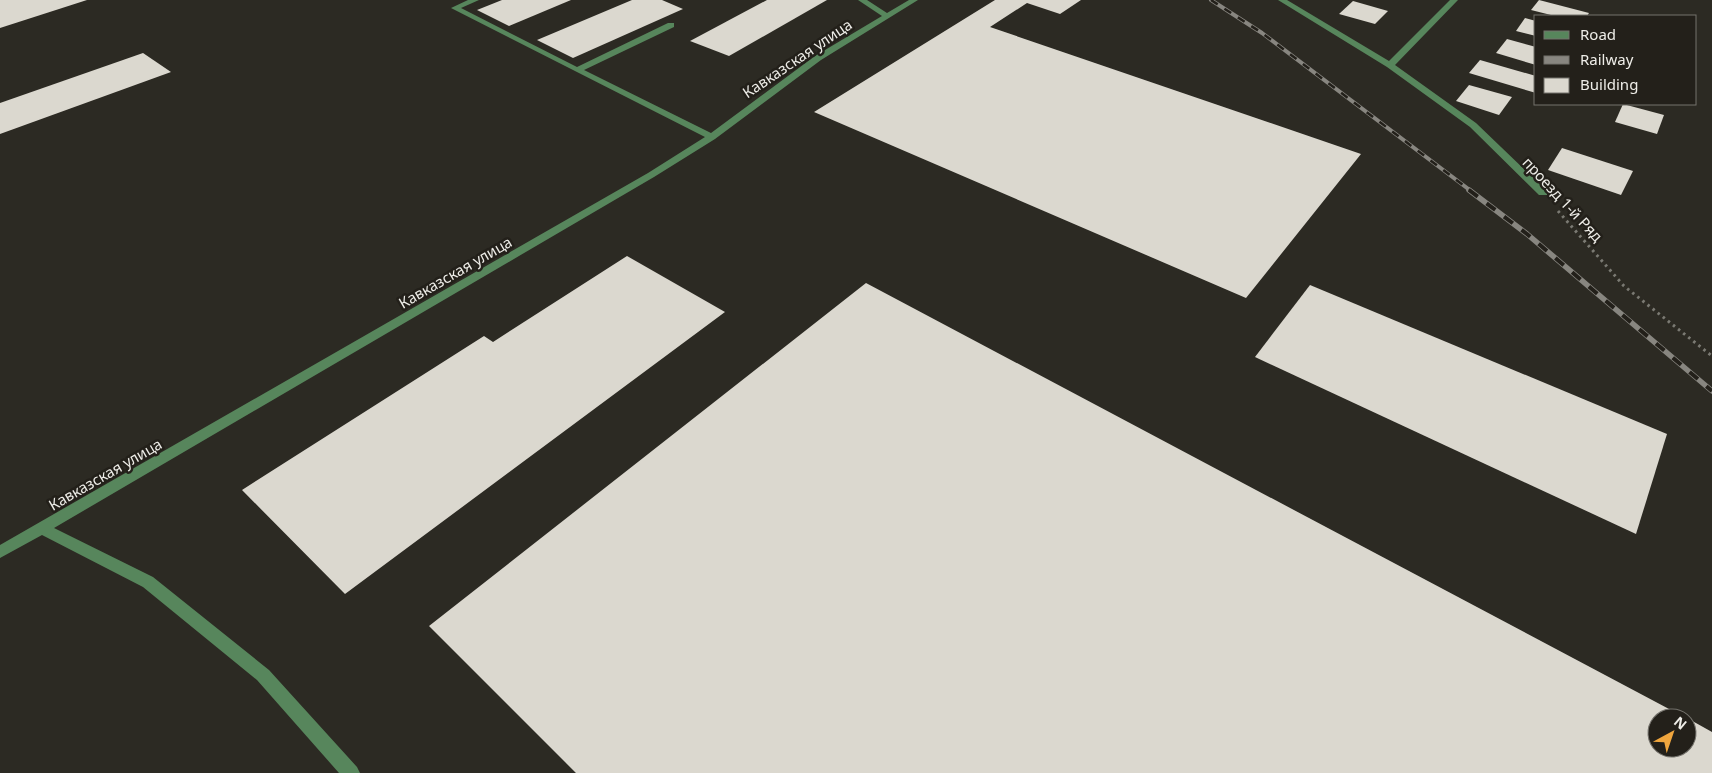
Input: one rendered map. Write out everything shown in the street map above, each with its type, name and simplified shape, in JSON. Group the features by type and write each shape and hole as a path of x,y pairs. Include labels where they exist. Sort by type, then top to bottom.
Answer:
{"street":[{"path":"475,0 455,8 712,136"},
{"path":"862,0 887,16"},
{"name":"Кавказская улица","path":"0,552 643,180 712,136 818,58 914,0"},
{"name":"проезд 1-й Ряд","path":"1282,0 1390,65 1473,126 1543,193"},
{"path":"1390,65 1454,0"},
{"path":"577,70 671,25"},
{"path":"42,528 148,582 263,675 351,773"}],"path":[{"name":"проезд 1-й Ряд","path":"1543,193 1624,286 1712,356"}],"building":[{"path":"0,0 87,0 0,28"},
{"path":"502,0 571,0 509,26 477,10"},
{"path":"632,0 662,0 683,9 573,58 537,40"},
{"path":"767,0 827,0 729,56 690,41"},
{"path":"995,0 1081,0 1060,14 1027,3 990,27 1361,154 1246,298 814,112"},
{"path":"1539,0 1589,13 1588,15 1551,15 1531,10"},
{"path":"1353,1 1388,11 1375,24 1339,14"},
{"path":"1525,18 1534,20 1534,36 1516,31"},
{"path":"1507,39 1534,46 1534,64 1496,53"},
{"path":"143,53 171,72 0,134 0,103"},
{"path":"1480,60 1534,75 1534,92 1469,73"},
{"path":"1469,85 1512,97 1499,115 1456,101"},
{"path":"1623,105 1664,115 1657,134 1615,122"},
{"path":"1562,148 1633,171 1621,195 1548,170"},
{"path":"627,256 725,312 345,594 242,490 484,336 493,342"},
{"path":"866,283 1667,708 1647,708 1647,758 1697,758 1697,724 1712,732 1712,773 576,773 429,626"},
{"path":"1310,285 1667,434 1636,534 1255,357"}],"railway":[{"path":"1211,0 1262,33 1471,191"},
{"path":"1469,190 1527,234 1712,391"}]}
